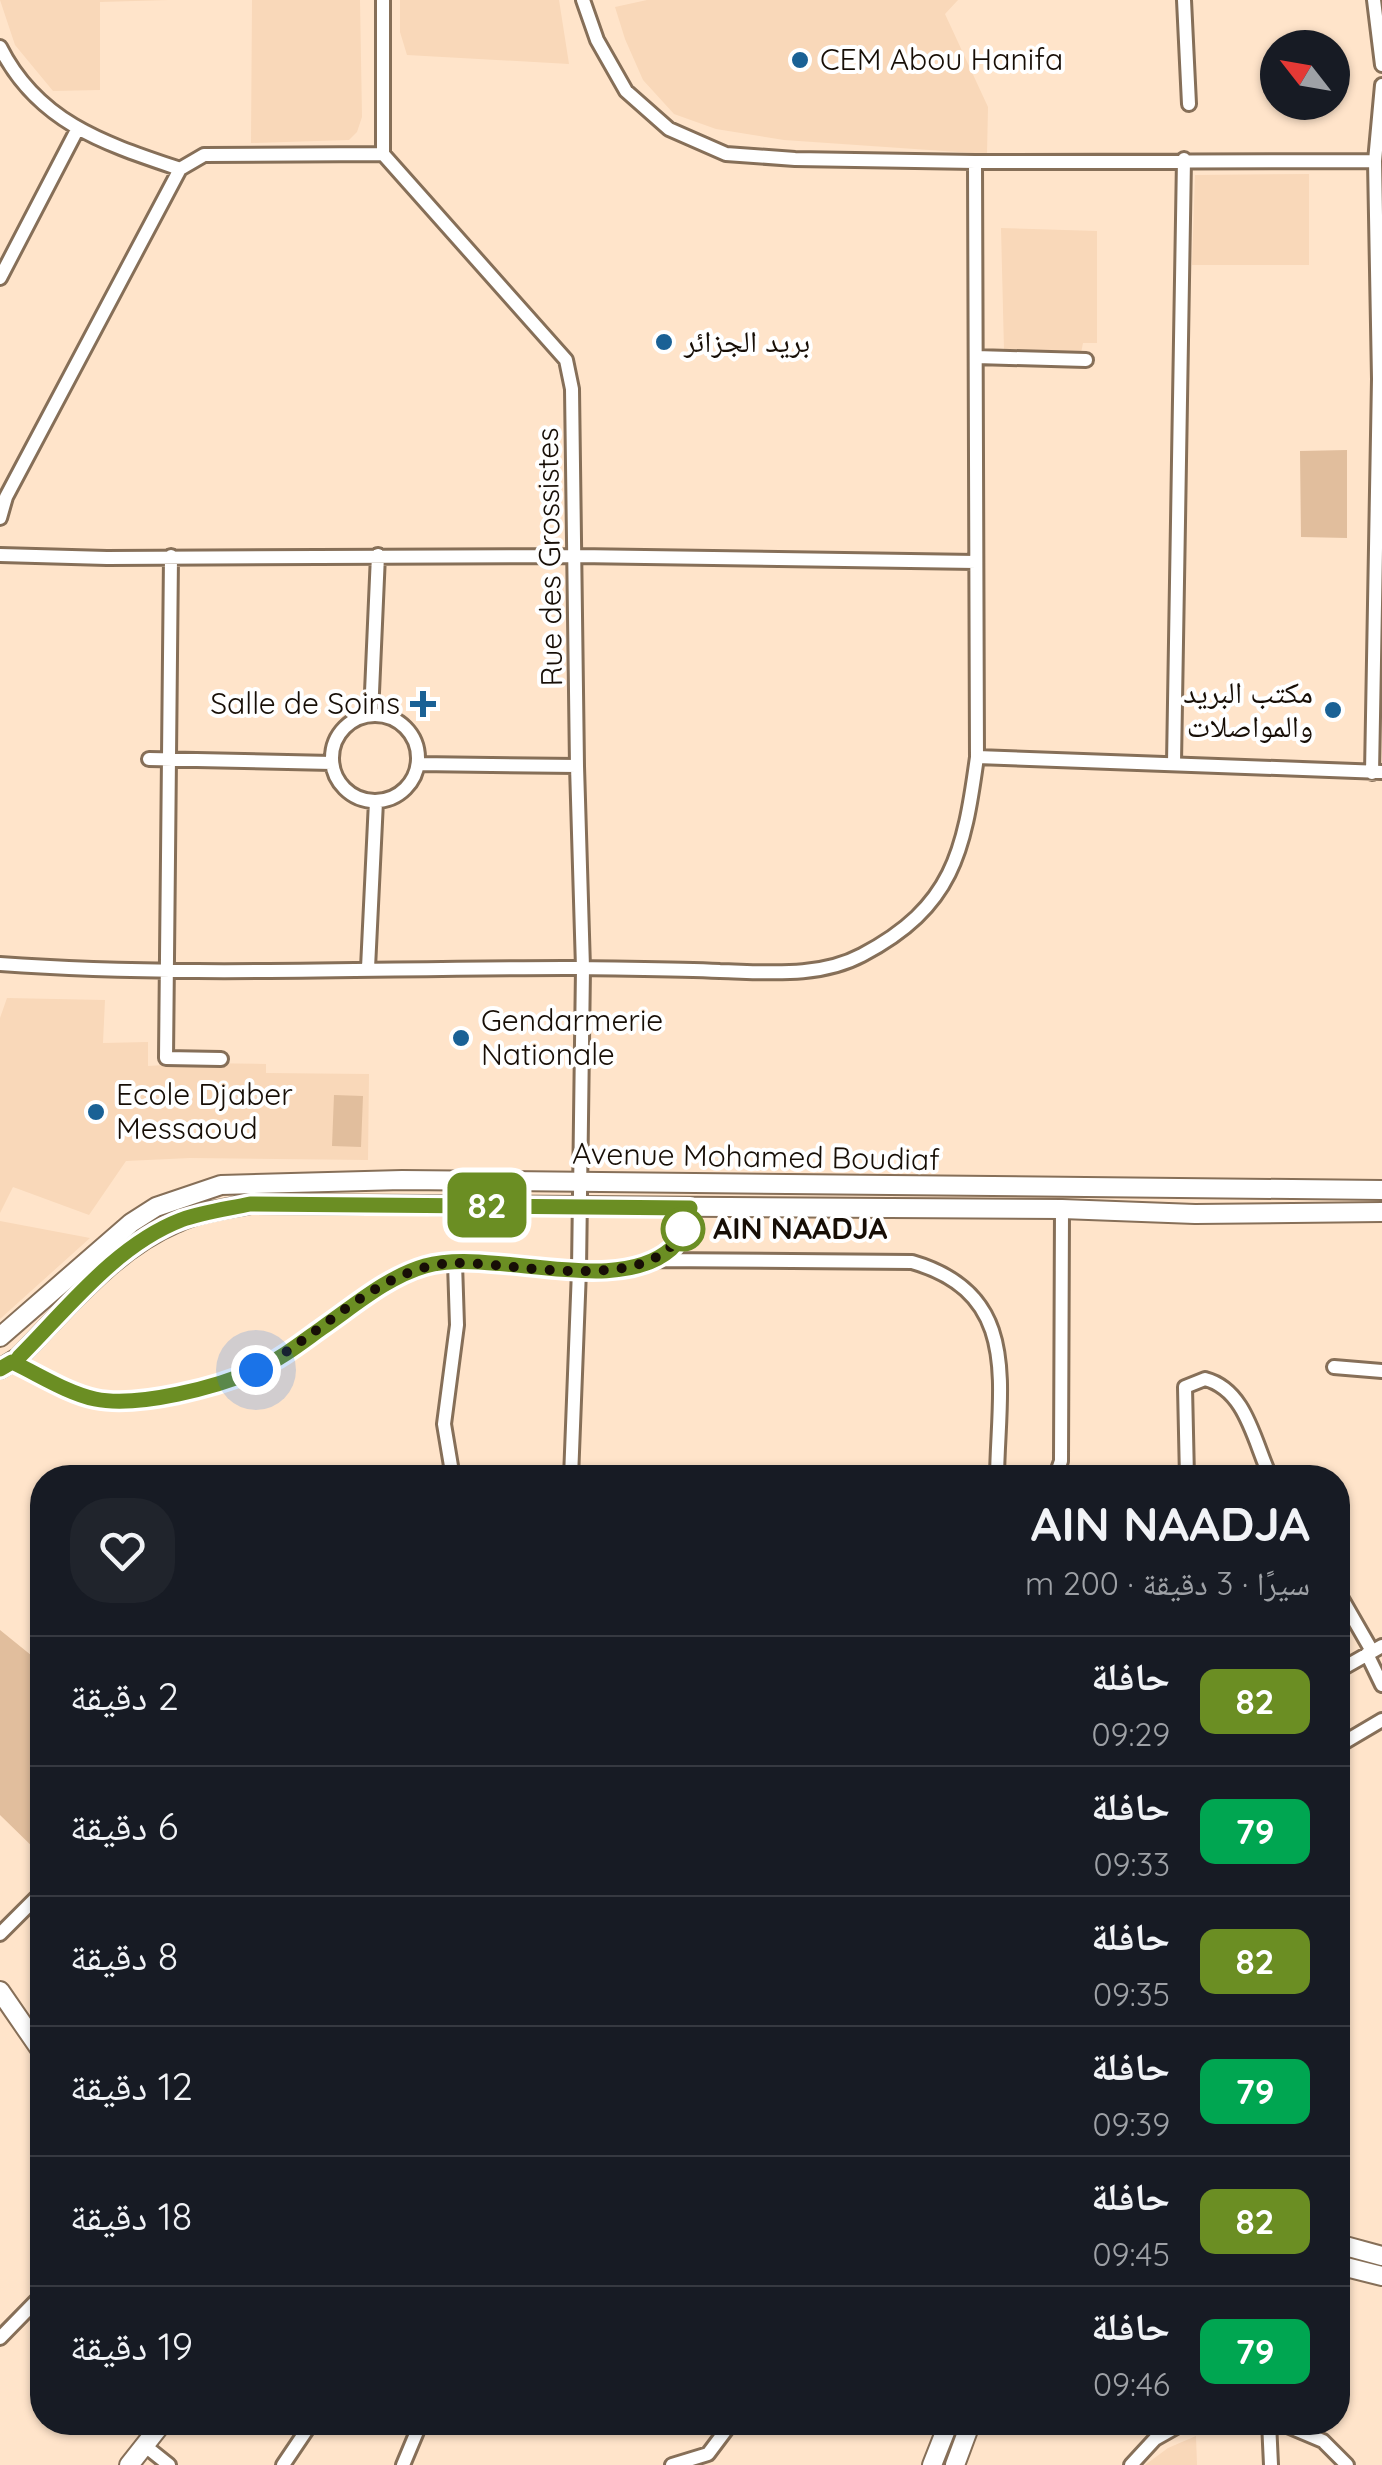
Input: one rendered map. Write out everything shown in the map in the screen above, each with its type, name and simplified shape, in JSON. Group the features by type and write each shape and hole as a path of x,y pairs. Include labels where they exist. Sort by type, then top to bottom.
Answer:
{"main road":[{"name":"Avenue Mohamed Boudiaf","path":"0,1337 131,1223 156,1207 204,1189 257,1182 1382,1190"},
{"name":"Avenue Mohamed Boudiaf","path":"6,1365 116,1261 154,1233 207,1212 250,1204 1062,1209 1195,1214 1382,1212"},
{"path":"0,1991 30,2032"},
{"path":"1350,2247 1382,2256"},
{"path":"1350,2268 1382,2276"},
{"path":"129,2465 152,2435"},
{"path":"932,2465 944,2435"},
{"path":"955,2465 966,2435"}],"street":[{"path":"0,518 6,497 180,169 204,156 383,154 382,0"},
{"path":"582,0 596,40 626,90 668,129 726,154 975,162 1375,160"},
{"path":"1184,0 1189,104"},
{"path":"1374,0 1382,64"},
{"path":"0,47 24,83 77,130 113,147 180,169"},
{"path":"977,757 1377,772 1381,380 1375,160 1382,85"},
{"path":"0,278 77,130"},
{"name":"Rue des Grossistes","path":"383,154 566,360 572,389 584,968 572,1465"},
{"path":"1174,763 1184,159"},
{"path":"0,964 169,970 584,968 778,975 858,957 930,906 954,866 968,824 977,757 975,162"},
{"path":"976,357 1086,360"},
{"path":"0,555 577,556 976,562"},
{"path":"371,715 378,555"},
{"path":"170,556 166,1058 221,1059"},
{"path":"371,715 387,716 401,723 412,734 418,749 418,764 408,786 376,801 352,794 342,786 332,763 334,746 342,730 371,715"},
{"path":"150,759 332,763"},
{"path":"418,764 577,766"},
{"path":"368,968 376,801"},
{"name":"Avenue Mohamed Boudiaf","path":"6,1365 92,1399 115,1402 150,1398 256,1370 370,1294 426,1266 455,1263 579,1270 630,1267 652,1260 677,1242 690,1208"},
{"path":"1060,1465 1062,1209"},
{"path":"652,1260 912,1262 937,1269 970,1293 990,1319 998,1342 997,1465"},
{"path":"451,1465 444,1424 457,1325 455,1263"},
{"path":"1334,1367 1382,1371"},
{"path":"1186,1465 1184,1387 1205,1379 1230,1390 1243,1410 1265,1465"},
{"path":"1350,1611 1374,1650 1382,1684"},
{"path":"1350,1664 1374,1650"},
{"path":"1350,1739 1382,1720"},
{"path":"0,1934 30,1904"},
{"path":"0,2338 30,2307"},
{"path":"283,2465 303,2435"},
{"path":"403,2465 416,2435"},
{"path":"672,2465 709,2460 724,2435"},
{"path":"1131,2465 1162,2435"},
{"path":"1270,2435 1271,2465"},
{"path":"1312,2435 1347,2465"},
{"path":"144,2445 169,2465"}],"shaded area":[{"path":"0,0 169,0 100,2 100,90 53,91 15,45"},
{"path":"252,0 360,0 362,117 357,132 349,140 251,143"},
{"path":"400,0 559,0 569,64 407,55 400,32"},
{"name":"CEM Abou Hanifa","path":"647,0 958,0 945,14 988,107 987,154 784,140 716,129 674,114 643,80 615,7"},
{"path":"1309,174 1309,265 1192,265 1195,175"},
{"path":"1001,228 1097,231 1097,343 1083,343 1081,353 1004,350"},
{"path":"1347,450 1347,538 1301,537 1300,451"},
{"name":"Ecole Djaber Messaoud","path":"7,998 105,1000 103,1043 148,1042 148,1066 266,1064 266,1073 369,1074 368,1160 126,1161 89,1215 13,1187 0,1213 0,1018"},
{"path":"334,1095 363,1096 361,1147 332,1146"},
{"path":"0,1221 90,1238 0,1319"},
{"path":"0,1630 30,1654 30,1844 0,1815"},
{"path":"1196,2436 1197,2465 1145,2465 1168,2448"}],"bus line":[{"name":"82","path":"0,1369 12,1362 92,1399 115,1402 185,1390 256,1370 370,1294 426,1266 455,1263 603,1270 652,1260 677,1242 690,1208 250,1204 207,1212 154,1233 116,1261 19,1357"}],"place":[{"name":"CEM Abou Hanifa","path":"800,60"},
{"name":"بريد الجزائر","path":"664,342"},
{"name":"Salle de Soins","path":"423,704"},
{"name":"مكتب البريد والمواصلات","path":"1333,710"},
{"name":"Gendarmerie Nationale","path":"461,1038"},
{"name":"Ecole Djaber Messaoud","path":"96,1112"},
{"name":"AIN NAADJA","path":"683,1229"}],"route":[{"path":"256,1370 370,1294 426,1266 455,1263 579,1270 630,1267 671,1249 683,1229"}]}
